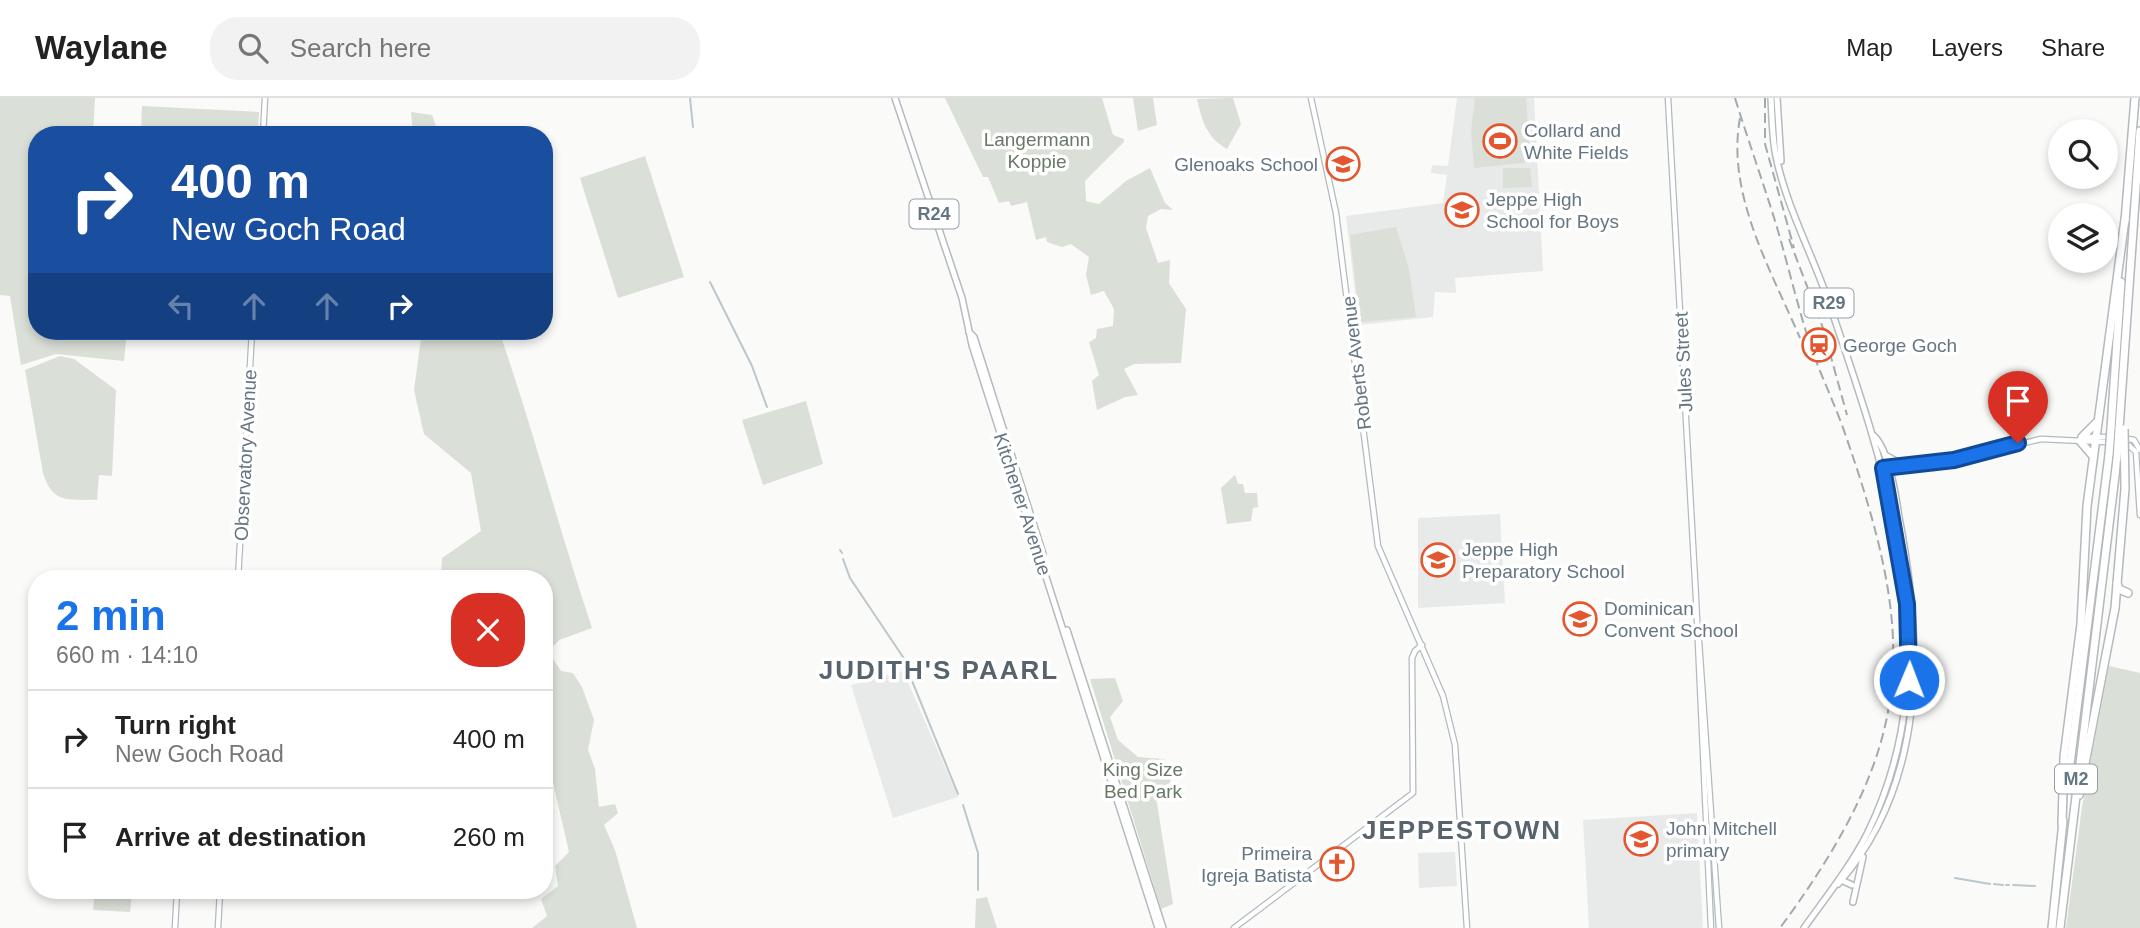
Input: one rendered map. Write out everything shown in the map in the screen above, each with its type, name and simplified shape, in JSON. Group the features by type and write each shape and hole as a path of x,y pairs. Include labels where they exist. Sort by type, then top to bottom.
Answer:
{"highway":[{"name":"M2","path":"2118,428 2125,219 2135,98"},
{"name":"M2","path":"2060,928 2096,595 2122,391 2140,131"},
{"path":"2062,824 2064,757 2081,624 2085,533 2125,219"},
{"path":"2093,459 2089,449 2079,439 2098,421"},
{"path":"2066,863 2115,607 2125,497 2118,428"},
{"path":"2117,582 2119,589 2128,593"},
{"name":"M2","path":"2052,928 2062,824 2092,630"}],"main road":[{"path":"263,126 265,98"},
{"name":"Kitchener Avenue","path":"895,98 951,265 969,331 1160,928"},
{"name":"Roberts Avenue","path":"1311,98 1336,213 1378,546 1445,702 1455,745 1467,928"},
{"name":"Jules Street","path":"1668,98 1698,626 1719,928"},
{"name":"R29","path":"1771,98 1775,151 1874,436 1891,477 1913,605 1916,684 1895,778 1852,869 1833,888"},
{"name":"R29","path":"1777,98 1782,172"},
{"name":"Observatory Avenue","path":"239,570 251,340"},
{"name":"R29","path":"1804,928 1863,846 1895,757 1910,673 1904,584 1886,468 1874,436"},
{"path":"1886,468 1954,460 2032,440 2095,439 2126,443 2138,448 2140,515"},
{"path":"1882,453 1903,467"},
{"path":"1891,477 1903,467"},
{"name":"Jules Street","path":"1698,626 1711,928"},
{"path":"1234,928 1413,793 1412,658 1422,645"},
{"path":"1853,902 1863,846"},
{"path":"1706,852 1715,852"},
{"path":"1841,880 1852,886"},
{"path":"1709,894 1717,893"},
{"path":"174,928 176,899"},
{"path":"218,928 220,899"}],"shaded area":[{"name":"Jeppe High School for Boys","path":"1457,98 1534,98 1543,271 1455,278 1456,293 1435,292 1433,317 1359,325 1346,216 1443,203 1447,175 1431,173 1432,165 1448,166"},
{"path":"1500,514 1505,603 1418,608 1418,518"},
{"path":"903,671 958,797 893,818 851,685"},
{"path":"1697,813 1703,928 1589,928 1583,820"},
{"path":"1455,852 1457,886 1419,888 1418,853"}],"green space":[{"path":"0,98 95,98 93,126 28,126 28,340 126,340 124,361 56,354 21,365 10,296 0,295"},
{"name":"Langermann Koppie","path":"945,98 1102,98 1113,135 1124,139 1124,142 1085,181 1086,201 1099,204 1126,181 1150,168 1165,203 1173,210 1161,209 1148,216 1146,228 1158,263 1170,260 1169,283 1186,309 1181,363 1134,364 1124,369 1138,395 1125,397 1097,410 1092,381 1099,375 1089,342 1096,338 1097,329 1113,326 1114,309 1104,291 1091,295 1086,275 1089,257 1071,244 1062,247 1047,242 1046,237 1036,240 1027,202 1011,206 1009,201 999,203 988,177 983,177"},
{"path":"1133,98 1153,98 1157,125 1138,131"},
{"path":"1233,98 1241,124 1227,149 1215,140 1206,128 1197,99"},
{"name":"Collard and White Fields","path":"1475,98 1526,98 1531,162 1474,168 1471,131"},
{"path":"142,106 259,112 258,126 141,126"},
{"path":"411,112 432,115 436,126 412,126"},
{"path":"645,156 684,277 618,298 580,178"},
{"path":"1503,168 1530,168 1532,187 1503,188"},
{"path":"1396,227 1409,269 1416,317 1360,322 1350,235"},
{"path":"421,340 502,340 592,628 559,640 553,647 553,570 441,570 442,558 481,531 471,473 424,434 414,390"},
{"path":"60,356 74,359 116,390 112,476 99,475 97,500 70,499 57,495 43,473 25,370"},
{"path":"806,401 823,464 763,485 742,420"},
{"path":"1235,475 1238,484 1243,484 1245,493 1257,493 1258,507 1253,508 1251,521 1227,524 1221,488"},
{"path":"553,659 561,671 573,673 582,687 594,720 588,750 595,769 599,807 615,804 618,813 604,825 615,850 637,928 532,928 547,916 541,899 553,899 553,890 558,886 555,866 569,852 553,782"},
{"path":"2109,666 2140,673 2140,928 2066,928 2082,807"},
{"name":"King Size Bed Park","path":"1115,678 1123,701 1110,717 1118,740 1138,757 1164,759 1171,781 1156,797 1173,904 1161,909 1090,679"},
{"path":"987,897 997,928 975,928 976,899"},
{"path":"94,899 131,899 130,912 93,910"}],"waterway":[{"path":"690,98 693,127"},
{"path":"710,282 752,366 767,407"},
{"path":"843,559 850,578 905,660"},
{"path":"906,666 958,794"},
{"path":"963,805 978,853 978,890"},
{"path":"1955,878 1990,884"},
{"path":"1994,884 2003,885"},
{"path":"2013,885 2035,886"}],"railway":[{"path":"1735,98 1776,224 1814,356 1842,425 1867,501 1884,568 1892,629 1892,686 1881,742 1859,800 1826,861 1780,928"},
{"path":"1765,98 1765,144 1794,248"},
{"path":"1740,118 1737,146 1745,203 1765,259 1800,338"},
{"path":"1789,239 1823,328 1847,415"}],"place":[{"name":"Collard and White Fields","path":"1500,141"},
{"name":"Glenoaks School","path":"1343,164"},
{"name":"Jeppe High School for Boys","path":"1462,210"},
{"name":"George Goch","path":"1819,345"},
{"name":"Jeppe High Preparatory School","path":"1438,560"},
{"name":"Dominican Convent School","path":"1580,619"},
{"name":"John Mitchell primary","path":"1641,839"},
{"name":"Primeira Igreja Batista","path":"1337,864"}],"district":[{"name":"JUDITH'S PAARL","path":"939,670"},
{"name":"JEPPESTOWN","path":"1462,830"}],"route":[{"path":"1909,680 1907,604 1897,534 1883,468 1954,460 2018,443"}]}
